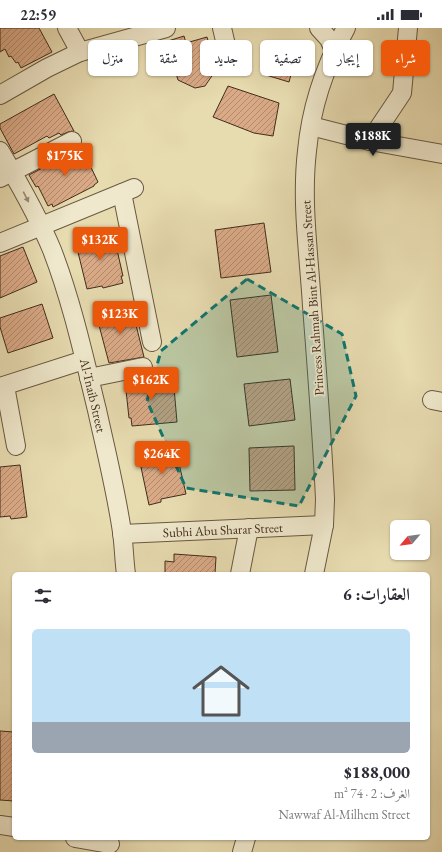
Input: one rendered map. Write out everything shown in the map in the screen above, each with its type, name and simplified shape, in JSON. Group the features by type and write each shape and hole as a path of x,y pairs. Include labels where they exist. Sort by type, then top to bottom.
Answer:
{"street":[{"path":"66,28 80,52"},
{"path":"0,95 80,52 166,28"},
{"path":"222,28 225,40"},
{"path":"319,28 329,40"},
{"name":"Princess Rahmah Bint Al-Hassan Street","path":"339,40 346,28"},
{"path":"370,141 402,93 408,28"},
{"name":"Princess Rahmah Bint Al-Hassan Street","path":"314,572 324,525 325,499 306,221 306,158 310,126 325,76"},
{"path":"310,126 370,141 442,154"},
{"path":"6,175 72,141"},
{"name":"Al-Tnaib Street","path":"0,151 6,175 41,226 52,250 62,280 89,378 116,497 126,572"},
{"path":"0,243 128,191 152,342"},
{"path":"16,446 2,386 84,360"},
{"path":"89,378 143,367"},
{"name":"Subhi Abu Sharar Street","path":"122,534 324,525"},
{"path":"240,572 249,528"},
{"path":"0,825 12,827"},
{"path":"86,840 110,845"},
{"path":"242,852 245,840"}],"highlighted area":[{"path":"247,279 342,334 356,396 299,506 186,488 147,401 161,351"}],"building":[{"path":"0,28 39,28 52,52 21,68 18,62 16,63 11,56 9,57 5,49 0,52"},
{"path":"184,36 185,40 171,40"},
{"path":"207,37 208,40 200,40 200,76 212,76 205,86 195,88 178,80 177,76 192,76 192,41"},
{"path":"269,76 291,76 289,82"},
{"path":"228,86 279,103 273,136 254,133 213,117"},
{"path":"54,94 74,131 61,135 59,133 49,138 47,136 14,154 0,128 0,124"},
{"path":"82,144 91,157 87,159 98,182 94,186 53,207 52,204 48,206 38,186 36,187 29,175 77,150"},
{"path":"264,223 271,272 221,278 215,230"},
{"path":"111,231 113,241 115,241 123,276 121,276 123,283 103,288 102,286 87,289 76,244 92,240 91,236"},
{"path":"23,247 37,282 0,298 0,256"},
{"path":"271,295 278,352 237,357 230,300"},
{"path":"42,304 53,338 8,353 0,327 0,318"},
{"path":"131,305 144,357 109,363 96,314"},
{"path":"149,375 150,378 173,376 177,422 132,426 131,418 129,418 125,381"},
{"path":"290,379 295,420 249,426 244,384"},
{"path":"294,446 295,490 250,491 249,448"},
{"path":"170,447 170,450 176,450 186,494 161,499 161,502 149,505 138,453"},
{"path":"20,465 27,517 11,519 10,516 0,517 0,467"},
{"path":"174,554 216,557 215,572 165,572 165,561 174,562"},
{"path":"0,731 12,732 12,801 0,800"}]}
